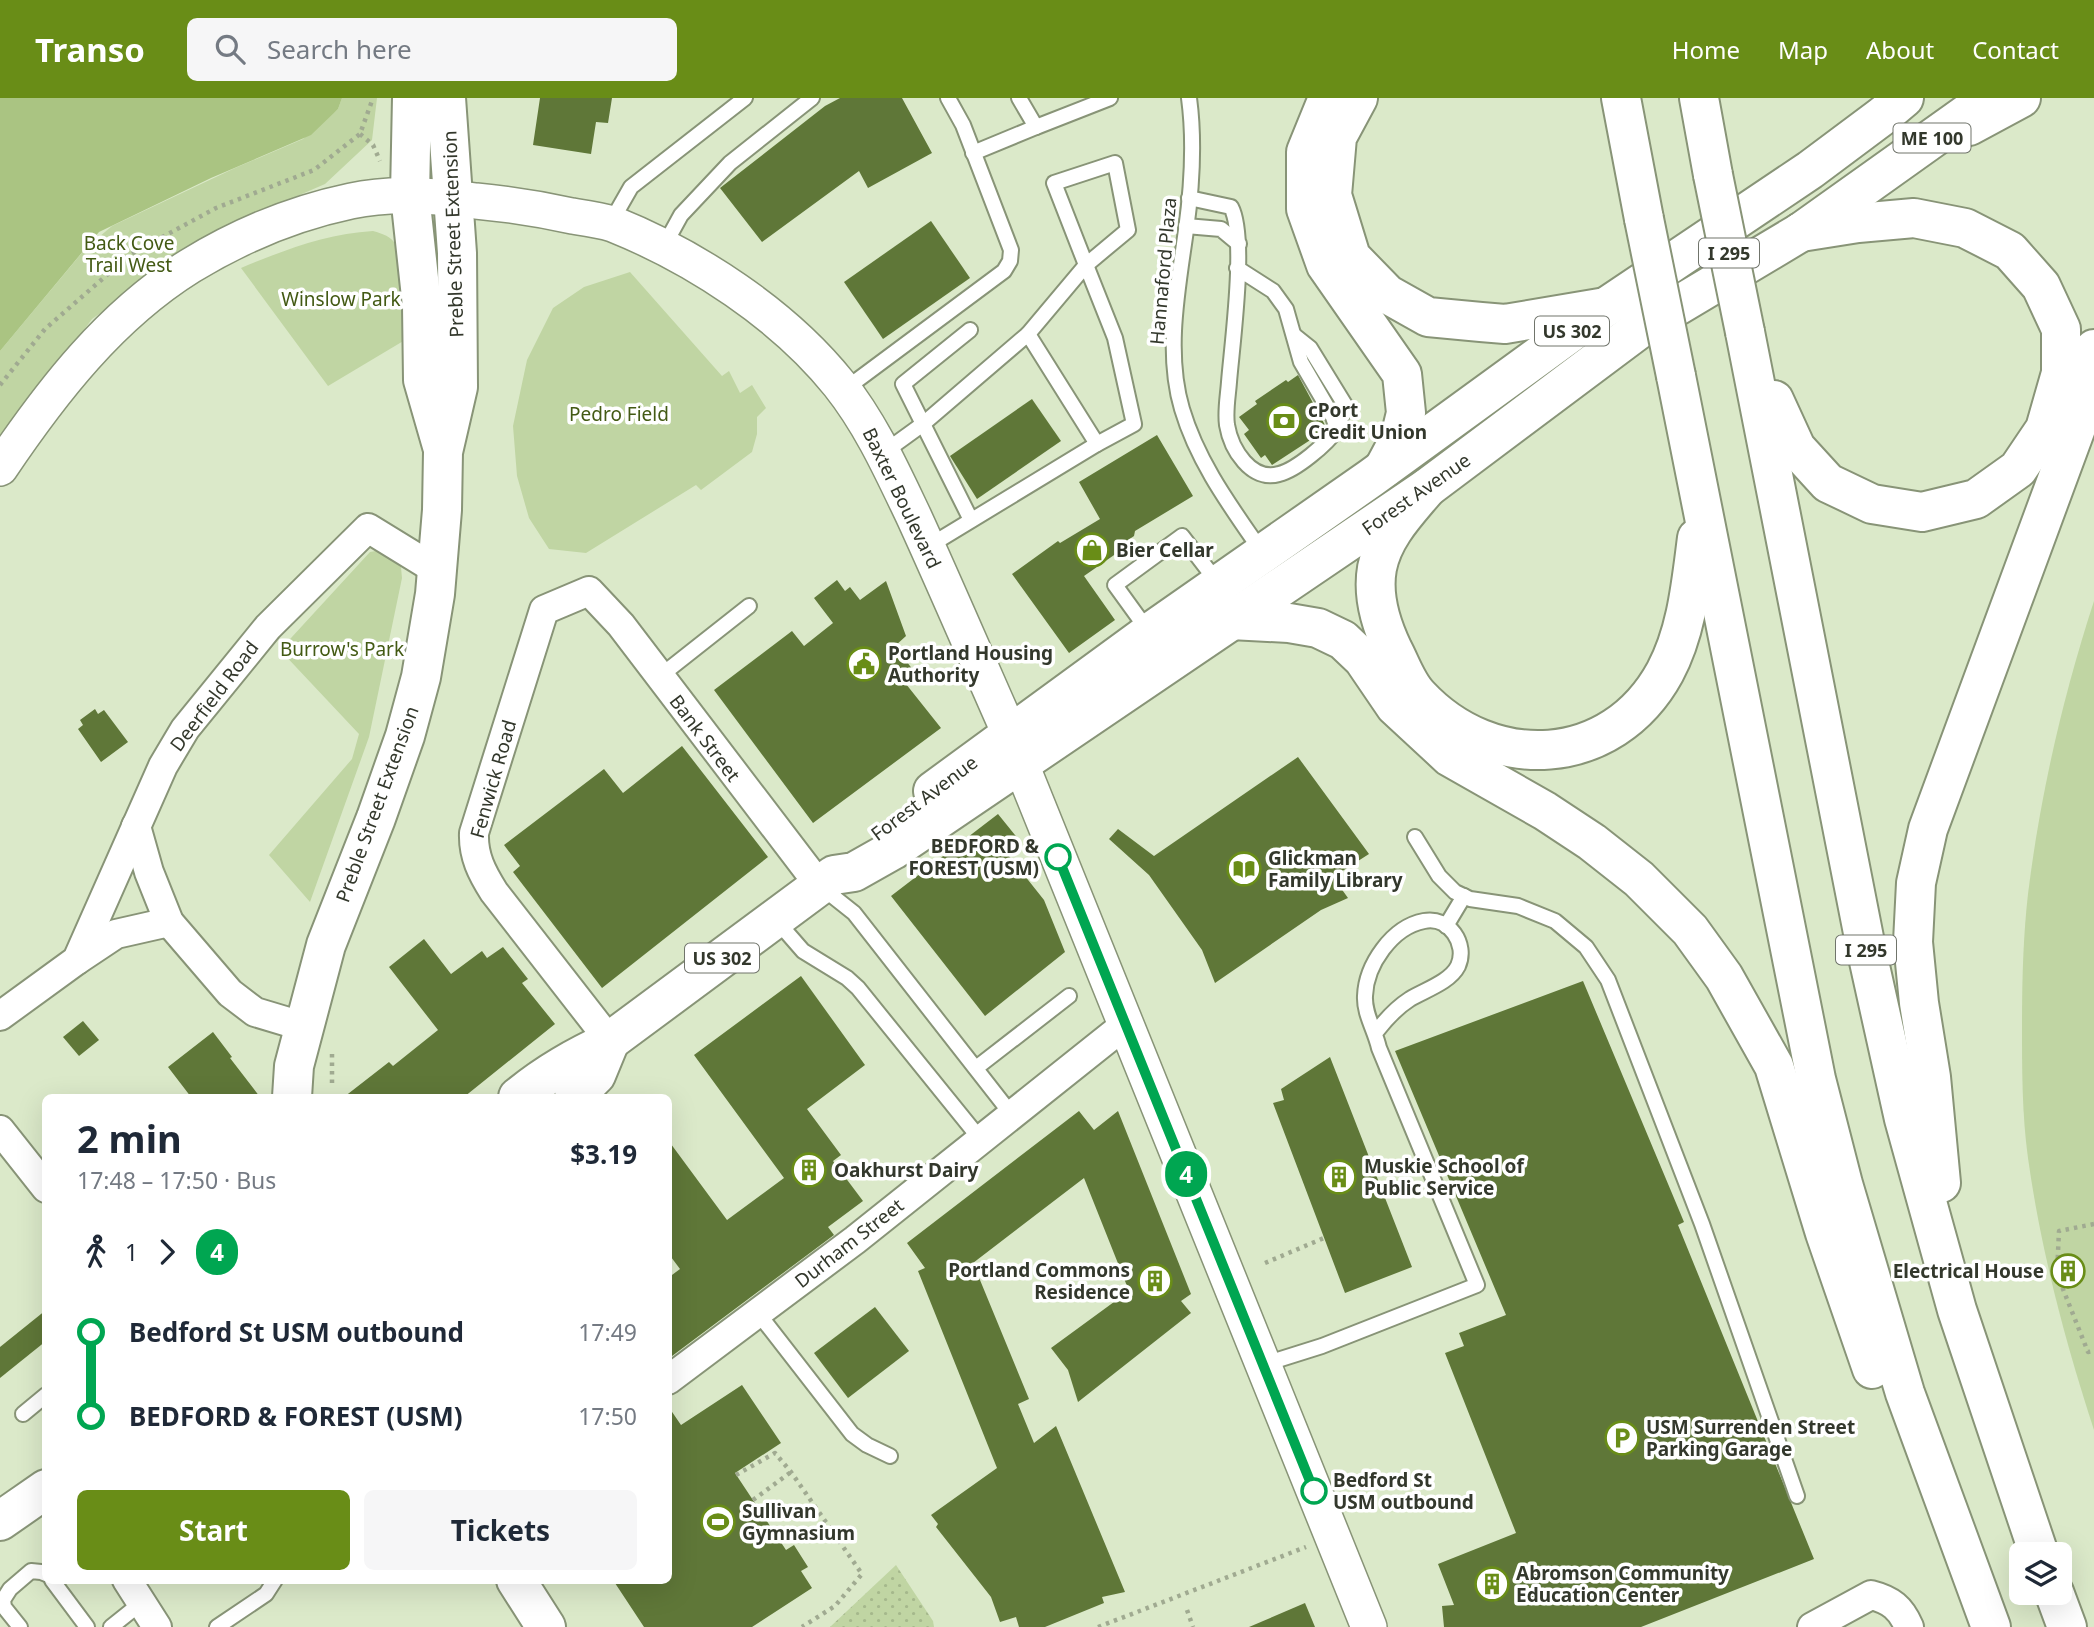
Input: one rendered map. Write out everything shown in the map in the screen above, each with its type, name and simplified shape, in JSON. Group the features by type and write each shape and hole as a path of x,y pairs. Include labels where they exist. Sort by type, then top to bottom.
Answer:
{"main road":[{"name":"Preble Street Extension","path":"412,98 410,195 422,306 423,380 443,452"},
{"name":"Preble Street Extension","path":"292,1094 294,1066 326,945 405,736 421,677 438,571 443,452 458,387 457,253 446,98"},
{"path":"1328,98 1306,152 1306,209 1326,265 1402,374 1406,413 1400,438 1384,468"},
{"path":"1358,98 1337,137 1332,195 1350,257 1387,294 1428,317 1481,323 1505,324 1605,307"},
{"path":"1598,98 1632,156"},
{"path":"1621,98 1816,1079 1843,1184 1905,1393 1991,1627"},
{"name":"I 295","path":"1699,98 1866,948 1904,1119 1957,1310 2034,1542"},
{"name":"Forest Avenue","path":"1015,748 1230,620 1427,488 1642,327 1801,232 1874,177 1989,98"},
{"path":"1874,177 2021,98"},
{"name":"Forest Avenue","path":"522,1094 543,1076 610,1041 827,880 854,873 893,850 1149,633 1384,468 1605,307 1810,170 1901,103"},
{"path":"1745,332 1796,449 1828,483 1872,505 1922,512 1976,499 2018,469 2045,429 2061,373 2061,329 2041,286 2010,251 1965,229 1914,218 1801,232"},
{"path":"1957,1310 1913,942 1916,883 1928,829 2086,401 2094,349"},
{"path":"1427,488 1391,532 1377,568 1378,607 1388,638 1417,695 1439,714 1471,735 1490,743 1515,749 1545,751 1578,745 1605,734 1629,718 1648,697 1664,673 1677,646 1687,609 1701,502"},
{"path":"1230,620 1289,623 1318,628 1343,640 1363,659 1395,706 1450,757 1545,811 1592,842 1639,879 1690,930 1724,976 1774,1066 1825,1233 1928,1530 1965,1562"},
{"name":"Preble Street Extension","path":"305,1027 316,1094"},
{"path":"577,1094 596,1075 610,1041"},
{"path":"0,1521 42,1492"},
{"path":"519,1584 546,1627"},
{"path":"2059,1605 2067,1627"}],"street":[{"name":"Baxter Boulevard","path":"0,468 28,427 83,357 116,324 170,279 234,241 281,221 352,200 410,195 454,198 610,223 726,282 769,316 807,350 843,390 883,453 927,547 1015,748 1369,1627"},
{"name":"Deerfield Road","path":"77,960 163,766 185,729 268,627 368,528 438,571"},
{"name":"Bank Street","path":"589,591 621,625 659,677 827,880"},
{"name":"Fenwick Road","path":"589,591 544,610 474,833 473,849 481,872 494,892 610,1041"},
{"path":"136,826 149,872 169,922 230,993 255,1012 305,1027"},
{"path":"0,1016 116,934 169,922"},
{"name":"Durham Street","path":"672,1377 855,1240 1126,1024"},
{"path":"0,1130 42,1183"},
{"path":"134,1591 157,1627"},
{"path":"1812,1627 1871,1595 1888,1599 1903,1614 1909,1627"}],"lane":[{"path":"663,248 681,215 730,163 812,98"},
{"path":"843,390 1004,271 1010,261 1011,250 948,98"},
{"path":"1019,98 1036,127"},
{"path":"973,153 1110,98"},
{"name":"Hannaford Plaza","path":"1189,98 1193,128 1189,198 1174,338 1175,373 1182,409 1212,479 1262,553"},
{"path":"610,223 631,187 738,100"},
{"path":"883,453 923,424 1028,334 1086,265 1128,230 1115,163 1054,183 1086,265 1115,338 1134,424 927,547"},
{"path":"1189,198 1231,208 1237,218 1239,244 1237,268 1229,386 1227,425 1233,444 1248,466 1259,474 1272,476 1285,473 1330,440 1337,429 1301,362 1286,309 1273,291 1237,268"},
{"path":"1186,226 1221,229 1239,244"},
{"path":"970,330 903,384 971,520"},
{"path":"1028,334 1097,444"},
{"path":"1149,633 1115,585 1182,536 1218,584"},
{"path":"659,677 748,606"},
{"path":"1415,837 1439,876 1455,891 1471,899 1518,906 1555,921 1586,947 1608,980 1702,1224 1797,1496"},
{"path":"827,880 1012,1115"},
{"path":"1446,926 1464,896"},
{"path":"775,918 803,951 847,978 858,988 981,1140"},
{"path":"1263,1365 1322,1346 1477,1285 1379,1048 1376,1032 1367,1012 1365,996 1370,972 1381,951 1412,924 1427,920 1446,926 1459,939 1461,953 1457,967 1449,977 1389,1015 1376,1032"},
{"path":"976,1068 1069,996"},
{"path":"758,1313 852,1434 890,1456"},
{"path":"23,1414 42,1398"},
{"path":"20,1627 4,1607 3,1600 10,1589 31,1571 42,1574"},
{"path":"53,1584 87,1627"},
{"path":"217,1627 266,1594 272,1584"},
{"path":"111,1627 134,1591"}],"path":[{"path":"313,170 360,134 373,98"},
{"path":"360,134 373,145 383,168"},
{"path":"2094,1224 2059,1231 2057,1274 2088,1352 2094,1351"},
{"path":"1265,1263 1324,1238"},
{"path":"736,1475 775,1452 862,1574 835,1606 802,1627"},
{"path":"753,1500 791,1472"},
{"path":"1098,1627 1307,1546"},
{"path":"1187,1610 1193,1627"}],"green space":[{"name":"Back Cove Trail West","path":"342,98 377,98 372,140 325,184 265,210 196,245 92,319 0,443 0,351 86,248 112,226 303,139 338,109"},
{"name":"Winslow Park","path":"373,231 392,239 399,253 403,277 405,340 328,386 241,268 306,244"},
{"name":"Pedro Field","path":"630,272 722,376 729,371 740,393 752,385 766,408 757,417 757,434 752,452 701,490 696,485 586,553 549,549 529,518 517,476 513,426 527,360 553,308 584,287"},
{"name":"Burrow's Park","path":"387,549 400,557 402,578 369,737 310,902 269,855 352,759 359,734 280,650 370,552"},
{"path":"2094,601 2094,1430 2055,1296 2033,1193 2025,1125 2022,1026 2026,911 2039,820 2072,673"},
{"path":"896,1565 933,1621 934,1627 830,1627"}],"shaded area":[{"path":"0,98 342,98 338,109 311,135 211,178 99,232 0,351"}],"building":[{"path":"540,98 612,98 608,123 596,122 591,154 533,145"},
{"path":"840,98 902,98 932,153 868,188 859,171 762,242 720,188 825,106"},
{"path":"931,221 970,278 883,339 844,282"},
{"name":"cPort Credit Union","path":"1298,375 1326,427 1272,465 1265,455 1261,458 1244,434 1249,430 1239,417 1257,404 1255,401"},
{"path":"1032,399 1061,441 977,499 950,456"},
{"path":"1157,435 1193,496 1135,531 1134,536 1118,547 1117,553 1084,576 1115,620 1069,653 1012,574 1058,541 1060,543 1100,519 1079,482"},
{"path":"837,580 845,591 850,587 860,600 886,581 906,636 895,646 913,670 902,679 941,728 813,823 714,690 792,631 804,646 833,623 814,598"},
{"path":"95,709 98,714 104,710 128,742 101,762 78,729 83,725 80,720"},
{"path":"682,746 768,857 602,988 513,872 520,866 504,845 604,769 623,793"},
{"name":"Glickman Family Library","path":"1298,757 1369,854 1333,877 1348,898 1321,910 1215,983 1202,950 1149,875 1109,839 1118,829 1154,856"},
{"path":"998,814 1019,840 1005,851 1044,900 1065,952 985,1016 891,896"},
{"path":"424,939 451,974 482,951 487,958 503,947 528,979 522,983 555,1024 468,1094 348,1094 389,1062 393,1066 438,1030 389,967"},
{"name":"Oakhurst Dairy","path":"801,976 865,1065 807,1109 841,1155 833,1161 863,1201 828,1227 834,1235 672,1356 672,1275 680,1269 672,1258 672,1145 727,1220 784,1178 694,1055"},
{"path":"1583,981 1684,1222 1678,1225 1814,1559 1641,1627 1444,1627 1442,1606 1454,1605 1438,1564 1516,1533 1445,1353 1464,1346 1459,1333 1506,1315 1395,1051"},
{"path":"83,1021 99,1040 79,1056 63,1037"},
{"path":"213,1032 258,1094 189,1094 168,1067"},
{"name":"Muskie School of Public Service","path":"1330,1057 1412,1267 1345,1293 1273,1103 1284,1100 1281,1089"},
{"name":"Portland Commons Residence","path":"1079,1111 1094,1130 1118,1111 1191,1294 1181,1301 1191,1313 1078,1402 1068,1370 1051,1348 1129,1291 1084,1178 973,1263 1029,1399 1018,1404 1034,1443 1056,1426 1125,1592 1102,1597 1104,1603 1045,1627 1019,1627 1016,1617 1000,1622 991,1597 936,1527 938,1524 931,1515 997,1468 918,1271 925,1268 907,1243"},
{"path":"875,1307 909,1351 848,1398 814,1353"},
{"path":"42,1313 42,1344 0,1378 0,1347"},
{"name":"Sullivan Gymnasium","path":"742,1385 781,1443 735,1473 786,1550 794,1545 808,1567 801,1571 812,1588 752,1627 644,1627 616,1584 672,1584 672,1412 681,1425"},
{"path":"1305,1603 1315,1627 1249,1627"}],"bus line":[{"name":"4","path":"1058,857 1314,1491"}],"place":[{"name":"cPort Credit Union","path":"1284,421"},
{"name":"Bier Cellar","path":"1092,550"},
{"name":"Portland Housing Authority","path":"864,664"},
{"name":"BEDFORD & FOREST (USM)","path":"1058,857"},
{"name":"Glickman Family Library","path":"1244,869"},
{"name":"Oakhurst Dairy","path":"809,1170"},
{"name":"Muskie School of Public Service","path":"1339,1177"},
{"name":"Electrical House","path":"2068,1271"},
{"name":"Portland Commons Residence","path":"1155,1281"},
{"name":"USM Surrenden Street Parking Garage","path":"1622,1438"},
{"name":"Bedford St USM outbound","path":"1314,1491"},
{"name":"Sullivan Gymnasium","path":"718,1522"},
{"name":"Abromson Community Education Center","path":"1492,1584"}]}
